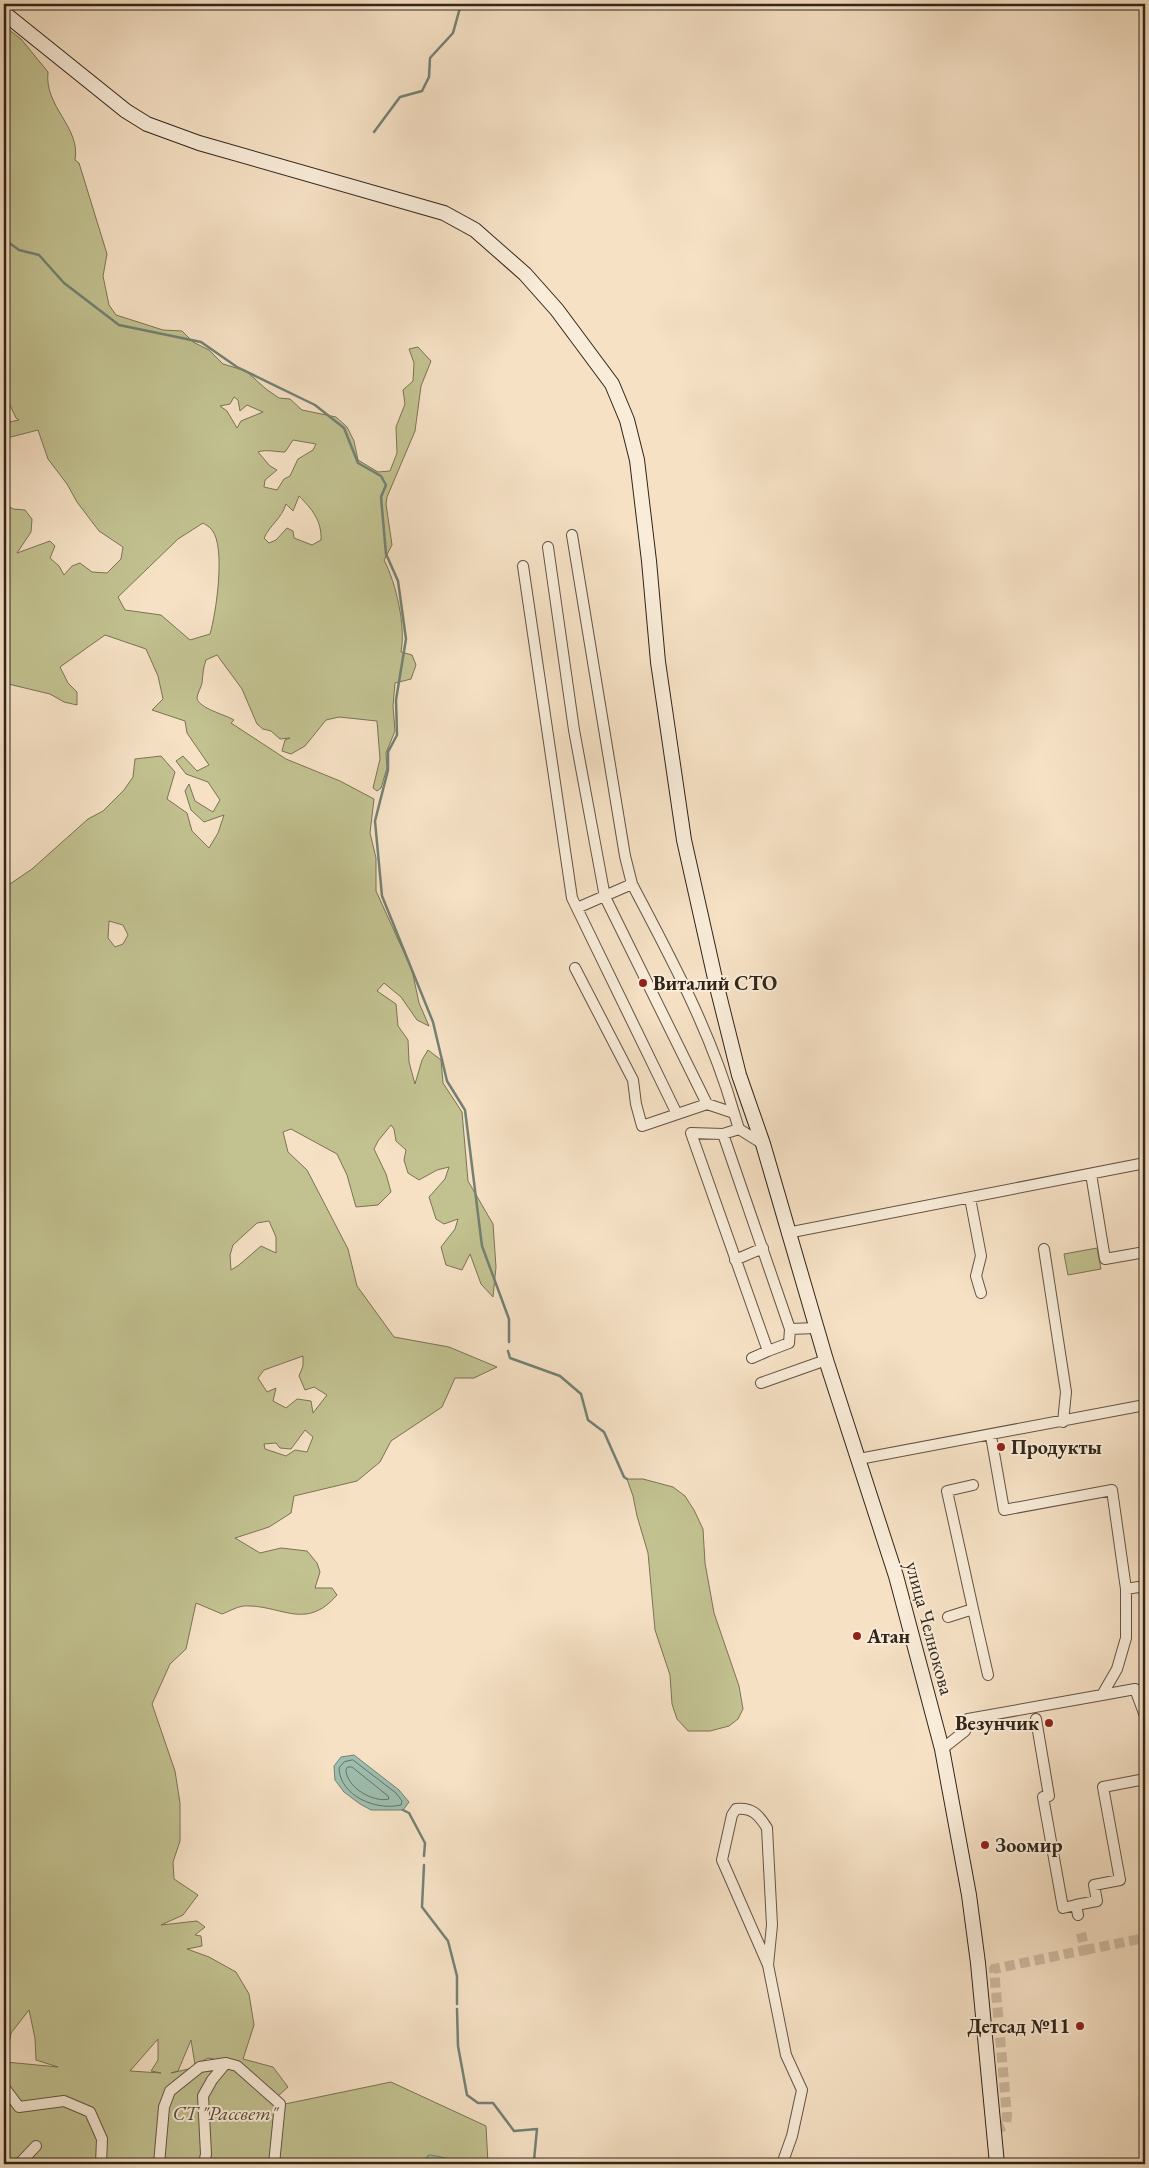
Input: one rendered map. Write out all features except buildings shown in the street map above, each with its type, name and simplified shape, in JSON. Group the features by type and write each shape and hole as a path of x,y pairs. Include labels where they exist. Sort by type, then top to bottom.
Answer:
{"main road":[{"name":"улица Челнокова","path":"4,13 126,111 147,124 199,143 444,213 475,230 525,274 556,310 612,384 627,420 637,460 658,662 684,840 716,983 740,1075 763,1144 816,1328 860,1459 896,1576 942,1749 969,1895 978,1963 997,2164"}],"street":[{"path":"572,535 625,856 632,884 678,970 724,1079 739,1129 763,1144"},
{"path":"548,547 574,730 605,897 707,1104"},
{"path":"523,566 572,898 677,1114"},
{"path":"578,908 632,884"},
{"path":"575,968 632,1080 642,1126 707,1104 734,1113"},
{"path":"739,1129 723,1134 691,1132 768,1352"},
{"path":"723,1134 790,1329 789,1344 752,1358"},
{"path":"788,1233 1145,1163"},
{"path":"1091,1174 1105,1259 1145,1252"},
{"path":"970,1198 981,1256 976,1276 981,1293"},
{"path":"735,1260 762,1248"},
{"path":"1044,1250 1066,1392 1063,1422"},
{"path":"790,1329 816,1328"},
{"path":"761,1383 826,1360"},
{"path":"860,1459 990,1436 1145,1405"},
{"path":"990,1436 1004,1510 1112,1490 1126,1589 1126,1638 1117,1669 1102,1694"},
{"path":"973,1485 947,1491 988,1675"},
{"path":"1126,1589 1145,1586"},
{"path":"948,1616 973,1609"},
{"path":"942,1749 965,1731 968,1719 1102,1694 1135,1689 1145,1716"},
{"path":"1036,1719 1049,1796 1043,1797 1063,1908 1077,1910 1097,1901 1094,1884 1120,1880 1103,1787 1145,1779"},
{"path":"768,1965 772,1925 767,1828 760,1815 746,1808 736,1809 732,1815 722,1860 768,1965 786,2055 802,2090 792,2136 782,2164"},
{"path":"159,2164 164,2106 170,2091 200,2067 226,2063 237,2066 280,2104 274,2164"},
{"path":"204,2164 206,2154 203,2096 212,2080 226,2063"},
{"path":"4,2087 19,2107 64,2101 90,2112 102,2139 101,2164"},
{"path":"19,2164 36,2146"}],"green space":[{"name":"СТ \"Рассвет\"","path":"4,26 21,39 48,72 51,96 73,137 75,160 79,163 107,254 103,276 109,305 116,315 163,330 182,331 193,342 209,350 223,364 246,371 279,398 290,399 302,410 336,417 347,427 354,441 358,460 378,472 390,471 397,453 396,427 405,404 403,390 413,381 414,363 409,349 418,347 431,361 421,386 415,431 387,497 386,504 392,545 384,560 399,605 402,630 401,652 412,655 416,665 411,679 395,683 393,706 395,731 386,753 387,768 381,788 377,791 373,788 380,759 377,721 339,717 326,720 305,746 291,754 282,751 285,740 290,738 280,739 271,731 263,729 257,724 242,689 217,655 206,660 197,698 202,705 234,720 231,723 286,759 340,781 374,799 370,833 376,858 376,891 412,970 419,1003 429,1026 417,1020 401,997 384,983 377,991 396,1004 398,1026 408,1040 409,1062 415,1084 422,1060 428,1050 441,1060 443,1083 462,1112 468,1181 493,1224 496,1267 493,1297 481,1284 470,1254 462,1270 446,1265 441,1247 455,1229 458,1219 444,1224 436,1219 429,1197 445,1179 449,1167 437,1170 419,1180 408,1173 404,1160 406,1150 396,1141 394,1129 391,1125 374,1149 386,1174 391,1192 378,1205 356,1207 347,1175 337,1154 291,1129 283,1132 288,1152 307,1170 348,1249 357,1286 394,1337 449,1347 497,1367 474,1378 455,1378 442,1407 391,1441 380,1462 357,1481 294,1496 291,1513 269,1527 235,1538 260,1553 281,1548 307,1551 317,1563 320,1572 315,1588 332,1588 337,1595 325,1606 314,1612 303,1614 292,1614 257,1606 243,1606 222,1614 196,1603 186,1649 170,1664 152,1704 175,1771 180,1803 180,1841 173,1862 174,1879 198,1895 183,1915 161,1925 197,1921 205,1927 195,1935 201,1936 202,1946 187,1949 209,1957 236,1972 249,1994 254,2025 243,2059 273,2067 288,2087 278,2096 285,2104 391,2082 486,2126 488,2164 4,2164 4,888 32,869 88,819 103,811 124,790 133,777 135,759 161,756 175,772 167,799 187,813 192,831 209,848 218,833 224,815 204,822 191,810 185,791 189,784 195,801 213,812 220,800 208,782 186,774 176,761 183,756 197,771 209,765 187,733 185,721 152,710 163,699 158,676 146,649 105,635 60,667 68,683 77,692 77,705 64,702 50,694 4,683 4,503 13,509 25,510 32,519 31,532 17,553 50,541 55,546 50,558 59,566 64,575 72,566 80,563 92,572 107,573 121,559 123,547 99,531 77,502 67,484 48,459 38,430 7,438 4,436 4,423 19,420 16,418 10,405 4,404","holes":["234,397 238,400 240,411 247,405 263,412 241,421 237,428 227,411 220,406 230,404","293,440 316,444 313,450 298,459 290,476 284,479 277,490 264,487 265,480 277,470 270,466 258,452 285,452","299,496 318,521 321,540 312,545 294,538 293,531 287,528 276,540 269,543 264,538 286,504 293,511","203,523 212,530 216,539 219,565 217,597 210,634 190,640 161,615 125,610 118,597 178,539","109,921 123,925 128,935 123,944 115,947 108,938","269,1221 276,1237 276,1253 261,1246 231,1270 230,1255 233,1245 257,1223","303,1356 303,1366 299,1376 305,1390 314,1387 327,1395 313,1413 311,1401 297,1399 286,1408 273,1401 276,1388 267,1392 258,1378 264,1370","305,1430 313,1437 307,1452 295,1450 286,1456 265,1449 264,1444 276,1443 280,1448 291,1449","29,2010 35,2038 36,2060 58,2067 6,2062 11,2033","158,2039 158,2060 151,2071 161,2073 130,2071","191,2040 195,2065 208,2058 223,2061 171,2073 178,2071"]},
{"path":"1097,1248 1101,1269 1068,1275 1064,1254"},
{"path":"627,1479 643,1479 673,1487 685,1496 703,1529 705,1563 714,1613 739,1686 743,1709 738,1719 729,1726 710,1731 688,1731 677,1719 672,1704 670,1675 655,1630 648,1553"}],"water":[{"path":"354,1755 399,1790 409,1802 403,1810 371,1810 344,1792 335,1780 334,1766 341,1757"},
{"path":"427,2156 462,2161 468,2164 429,2164"}],"waterway":[{"path":"374,132 400,97 422,91 429,77 430,58 453,33 461,4"},
{"path":"4,239 19,250 39,255 64,283 119,325 201,342 237,367 315,405 344,428 358,463 381,476 386,485 381,497 386,554 398,581 406,639 396,700 397,735 388,752 388,770 375,821 382,896 433,1022 447,1081 465,1110 482,1246 509,1319 509,1342"},
{"path":"508,1351 510,1358 560,1376 581,1394 588,1420 604,1432 624,1477 627,1479"},
{"path":"403,1810 409,1813 425,1843 424,1856"},
{"path":"424,1865 422,1907 448,1941 457,1976 457,2004"},
{"path":"457,2009 458,2046 467,2095 478,2103 493,2103 514,2131 537,2129 534,2160 539,2164"}],"tunnel":[{"path":"995,2130 1006,2125 1007,2115 994,1969 1085,1950 1081,1933"},
{"path":"1085,1950 1145,1938"}],"place":[{"name":"Виталий СТО","path":"643,983"},
{"name":"Продукты","path":"1001,1447"},
{"name":"Атан","path":"857,1636"},
{"name":"Везунчик","path":"1049,1723"},
{"name":"Зоомир","path":"985,1845"},
{"name":"Детсад №11","path":"1080,2026"}]}
